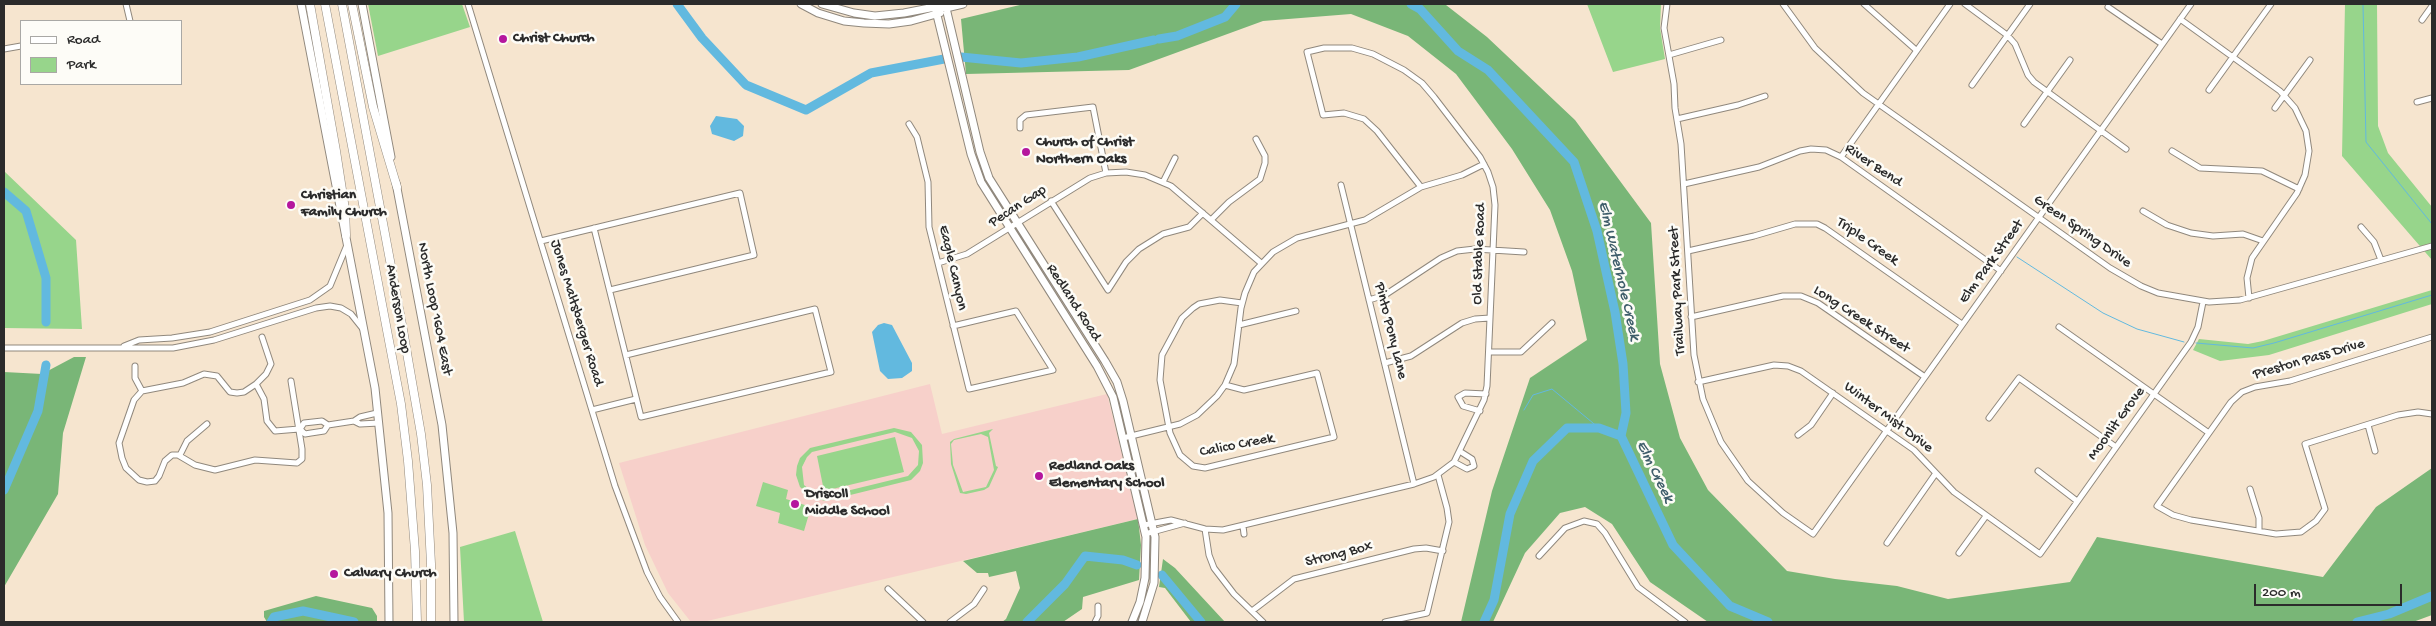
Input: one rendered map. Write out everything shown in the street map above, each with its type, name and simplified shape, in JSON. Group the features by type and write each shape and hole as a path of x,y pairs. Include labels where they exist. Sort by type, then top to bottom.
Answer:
{"highway":[{"path":"310,4 336,151 345,210 347,239"},
{"name":"Anderson Loop","path":"326,4 401,404 408,461 415,550 417,622"},
{"name":"Anderson Loop","path":"342,4 421,434 431,554 431,622"},
{"path":"352,4 374,107 397,187"}],"main road":[{"path":"300,4 347,239 378,413 388,513 389,622"},
{"name":"North Loop 1604 East","path":"362,4 442,425 452,533 454,622"},
{"path":"801,4 835,18 864,23 889,24 937,15 946,8"},
{"path":"822,4 854,13 876,16 935,7 946,8 962,4"},
{"name":"Redland Road","path":"935,7 974,164 981,182 1097,366 1113,397 1146,534 1145,578 1140,602 1132,622"},
{"name":"Redland Road","path":"946,8 983,162 989,178 1105,361 1120,394 1132,436 1154,532 1156,556 1154,583 1142,622"}],"street":[{"path":"126,4 130,20"},
{"name":"Jones Maltsberger Road","path":"468,4 615,486 640,556 660,597 678,622"},
{"name":"Trailway Park Street","path":"1667,4 1663,23 1674,84 1674,108 1677,119 1684,184 1694,355 1698,382 1711,421 1734,462 1765,498 1813,534"},
{"name":"Green Spring Drive","path":"1783,4 1815,48 1838,72 1879,104 2038,218 2118,273 2141,286 2175,298 2203,302 2249,298 2432,246"},
{"path":"1864,4 1916,50"},
{"path":"1841,157 1950,4"},
{"path":"1965,4 2008,35 2016,44 2028,74 2047,92 2126,148"},
{"path":"1972,85 2030,4"},
{"name":"Elm Park Street","path":"1813,534 2191,4"},
{"path":"2210,90 2271,4"},
{"path":"2422,20 2432,6"},
{"path":"2108,7 2162,44"},
{"path":"2180,19 2285,96 2301,117 2308,139 2307,167 2299,189 2262,241 2248,268 2249,298"},
{"path":"1669,55 1721,40"},
{"path":"4,49 20,46"},
{"name":"Old Stable Road","path":"1144,525 1171,520 1204,529 1223,530 1414,484 1438,475 1454,462 1461,452 1486,394 1495,197 1484,164 1422,83 1395,64 1373,54 1352,48 1324,48 1307,52 1323,115 1344,112 1364,119 1377,130 1421,187"},
{"path":"2024,124 2070,60"},
{"path":"2275,108 2310,60"},
{"path":"1677,119 1738,105 1765,96"},
{"path":"2417,102 2432,98"},
{"path":"1020,128 1020,120 1026,115 1094,107 1106,173"},
{"name":"Eagle Canyon","path":"909,124 917,137 928,182 928,221 938,263 953,326 968,389 1053,370 1016,311 953,326"},
{"path":"1211,220 1229,202 1260,179 1266,163 1265,156 1256,139"},
{"name":"River Bend","path":"1684,184 1759,167 1811,149 1826,150 1841,157 2000,271"},
{"path":"2172,151 2200,168 2262,171 2299,189"},
{"path":"1163,182 1175,158"},
{"path":"1123,438 1170,427 1197,415 1212,402 1225,385 1234,364 1242,303 1248,285 1261,262 1280,246 1297,238 1370,218 1421,187 1455,178 1484,164"},
{"name":"Pecan Gap","path":"938,263 967,254 1075,185 1106,173 1136,172 1163,182 1180,192 1261,262"},
{"name":"Pinto Pony Lane","path":"1340,185 1414,484"},
{"path":"541,241 740,193 754,255 610,290"},
{"path":"1051,201 1108,290 1126,262 1139,248 1163,234 1189,227 1203,213"},
{"path":"2143,211 2172,227 2191,233 2212,236 2243,234 2262,241"},
{"name":"Triple Creek","path":"1688,250 1754,236 1795,224 1817,224 1826,228 1962,324"},
{"path":"2361,227 2374,242 2381,260"},
{"path":"594,228 641,417 831,372 815,309 626,355"},
{"path":"124,346 139,340 172,338 210,332 310,300 330,286 347,239"},
{"path":"1369,300 1385,295 1452,253 1469,249 1524,252"},
{"name":"Long Creek Street","path":"1692,317 1783,296 1802,296 1818,303 1924,377"},
{"name":"Calico Creek","path":"1225,385 1244,390 1318,373 1334,437 1205,468 1193,466 1180,455 1170,427 1160,380 1159,363 1182,318 1193,308 1206,302 1220,300 1242,303"},
{"name":"Moonlit Grove","path":"2040,554 2191,342 2198,327 2203,302"},
{"path":"4,348 124,346 139,350 160,349 214,340 316,308 330,306 341,308 351,314 364,331"},
{"path":"1239,325 1296,311"},
{"path":"1385,363 1410,356 1462,323 1475,318 1490,318"},
{"path":"1489,352 1521,352 1552,323"},
{"path":"2059,327 2209,433"},
{"path":"262,337 271,364 266,374 244,392 230,392 217,376 204,374 183,382 142,391 134,400 119,443 126,468 139,480 155,481 165,461 172,455 180,455 195,464 215,470 255,460 297,463 302,459 291,381"},
{"name":"Preston Pass Drive","path":"2259,531 2178,517 2157,506 2231,402 2245,391 2290,381 2432,337"},
{"name":"Winter Mist Drive","path":"1698,382 1770,366 1784,365 1801,370 1914,450 1954,492 2040,554"},
{"path":"135,366 135,378 142,391"},
{"path":"1989,418 2019,378 2116,447"},
{"path":"256,384 264,399 267,421 271,428 281,432 299,430 305,434 324,431 328,425"},
{"path":"1480,411 1463,406 1458,397 1465,393 1486,394"},
{"path":"1798,435 1811,425 1833,393"},
{"path":"1113,397 1120,394"},
{"path":"592,410 636,399"},
{"path":"299,430 304,423 322,421 328,425 354,421 360,417 378,413"},
{"path":"2250,489 2259,518 2259,531 2293,534 2306,529 2318,519 2325,509 2305,444 2411,413 2432,414"},
{"path":"354,421 360,424 379,423"},
{"path":"309,422 310,433"},
{"path":"180,455 187,441 207,424"},
{"path":"2368,426 2375,451"},
{"path":"1454,462 1467,469 1474,466 1472,459 1461,452"},
{"path":"2038,471 2077,501"},
{"path":"1887,542 1936,473"},
{"path":"1385,622 1427,613 1443,551 1449,517 1438,475"},
{"path":"1959,553 1986,516"},
{"path":"1539,556 1565,528 1584,521 1597,524 1605,533 1638,587 1685,622"},
{"name":"Old Stable Road","path":"1146,534 1185,524"},
{"path":"1242,526 1244,534"},
{"path":"1204,529 1209,555 1214,568 1234,594 1263,622"},
{"name":"Strong Box","path":"1252,611 1294,579 1414,549 1426,548 1443,551"},
{"path":"888,589 923,622"},
{"path":"950,622 974,604 984,589"},
{"path":"1095,622 1098,616 1098,606"},
{"path":"1420,614 1422,622"}],"shaded area":[{"name":"Driscoll Middle School","path":"930,384 942,434 1107,394 1138,519 703,622 691,622 668,593 645,545 619,463"}],"green space":[{"path":"368,4 462,4 470,27 378,56"},
{"path":"1024,4 1446,5 1487,37 1575,120 1651,223 1660,364 1680,438 1708,490 1787,571 1897,586 1948,599 2070,582 2097,537 2323,577 2376,507 2432,468 2432,615 2413,622 1708,622 1650,582 1612,524 1585,507 1560,513 1525,553 1493,622 1461,622 1492,491 1530,378 1587,340 1572,271 1550,210 1512,149 1456,74 1408,36 1351,14 1263,21 1129,70 966,74 961,19"},
{"path":"1587,4 1661,4 1660,28 1665,59 1613,72"},
{"path":"2345,4 2377,4 2378,126 2388,153 2432,207 2432,260 2342,156"},
{"path":"4,171 76,240 82,329 4,328"},
{"path":"2432,290 2432,304 2269,355 2220,361 2193,350 2199,339 2248,344 2263,341"},
{"path":"74,357 86,357 63,433 58,494 4,587 4,372 42,374"},
{"path":"894,428 911,432 922,445 923,463 920,471 911,480 826,501 813,498 800,487 796,475 800,458 810,448","holes":["895,432 912,438 919,451 918,465 908,476 826,496 815,494 804,485 802,467 812,452"]},
{"path":"993,429 989,433 996,466 998,467 989,487 966,494 960,493 951,464 950,442 954,439","holes":["981,434 988,437 994,470 986,487 963,492 953,465 951,444 954,440"]},
{"path":"895,437 904,472 824,491 817,456"},
{"path":"763,482 788,490 786,499 811,507 804,531 778,523 780,513 756,506"},
{"path":"1138,519 1141,545 1139,580 1083,597 1082,609 1063,622 1002,622 1006,619 1020,588 1016,571 989,577 988,573 977,573 963,561"},
{"path":"515,531 543,622 464,622 460,547"},
{"path":"1163,559 1175,568 1225,622 1191,622 1165,588 1159,587"},
{"path":"316,596 372,608 377,616 377,622 267,622 264,617 264,611"}],"water":[{"path":"716,116 737,119 744,126 743,136 734,141 712,134 710,126"},
{"path":"884,323 892,325 912,363 912,371 902,378 888,379 880,371 872,332 878,325"}],"waterway":[{"name":"Elm Waterhole Creek","path":"677,4 702,38 746,85 806,110 871,73 944,59"},
{"name":"Elm Waterhole Creek","path":"1159,39 1177,36 1225,17 1236,4"},
{"name":"Elm Waterhole Creek","path":"1411,4 1420,9 1458,51 1488,70 1574,162 1597,231 1615,312 1623,364 1626,413 1621,436"},
{"path":"2363,4 2366,142 2432,224"},
{"name":"Elm Waterhole Creek","path":"961,57 1021,63 1078,57 1154,40"},
{"path":"4,192 26,211 46,278 46,322"},
{"path":"2017,257 2103,313 2137,329 2184,342"},
{"path":"2196,343 2253,348 2432,295"},
{"path":"4,490 38,411 46,365"},
{"path":"1524,410 1533,395 1552,389 1599,428"},
{"name":"Elm Creek","path":"1484,622 1494,600 1510,514 1533,461 1567,428 1599,428 1621,436 1673,545 1730,606 1768,622"},
{"name":"Elm Creek","path":"1027,622 1065,584 1085,556 1123,560 1137,565"},
{"name":"Elm Creek","path":"1162,575 1201,622"},
{"path":"2357,622 2389,614 2432,596"},
{"name":"Elm Creek","path":"271,622 274,617 303,611 354,622"}],"place":[{"name":"Christ Church","path":"503,39"},
{"name":"Church of Christ Northern Oaks","path":"1026,152"},
{"name":"Christian Family Church","path":"291,205"},
{"name":"Redland Oaks Elementary School","path":"1039,476"},
{"name":"Driscoll Middle School","path":"795,504"},
{"name":"Calvary Church","path":"334,574"}]}
